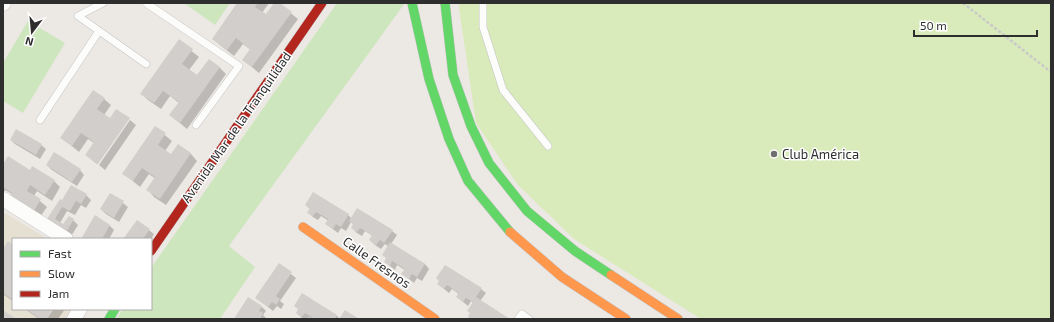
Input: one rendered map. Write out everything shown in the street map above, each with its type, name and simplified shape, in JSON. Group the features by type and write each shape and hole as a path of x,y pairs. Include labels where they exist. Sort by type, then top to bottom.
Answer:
{"main road":[{"name":"Avenida Mar de la Tranquilidad","path":"152,250 322,3"},
{"path":"412,3 429,79 449,139 468,181 513,236 562,277 626,319"},
{"path":"445,3 453,76 471,126 489,163 527,211 575,251 678,319"},
{"name":"Calle Fresnos","path":"303,227 435,319"},
{"path":"109,319 114,310"}],"street":[{"path":"3,199 64,238"},
{"path":"74,319 79,310"}],"lane":[{"path":"103,3 78,16 146,64"},
{"path":"146,3 239,66 196,126"},
{"path":"483,3 483,27 503,90 548,146"},
{"path":"40,120 99,31"},
{"path":"518,319 522,314 529,319"}],"path":[{"path":"963,3 1051,72"}],"shaded area":[{"path":"3,212 46,238 12,238 12,310 71,310 65,319 3,319"}],"green space":[{"path":"184,3 230,3 215,25"},
{"path":"337,3 405,3 229,246 255,267 220,319 116,319 122,310 152,310 152,267"},
{"name":"Club América","path":"459,3 1051,3 1051,319 701,319 574,239 518,185 476,123"},
{"path":"28,21 65,43 23,113 3,101 3,63"}],"building":[{"path":"237,3 258,3 255,7 266,14 274,3 280,3 292,12 252,67 242,60 250,49 236,38 227,50 212,39"},
{"path":"179,39 193,49 182,64 197,75 209,59 220,67 180,123 169,115 179,102 163,91 154,103 140,94"},
{"path":"93,90 105,98 97,109 110,118 116,109 130,118 98,164 85,155 94,142 81,133 72,146 60,138"},
{"path":"155,126 166,133 158,145 171,154 178,144 191,153 160,199 146,190 155,177 142,168 133,181 122,174"},
{"path":"16,129 42,144 36,155 10,140"},
{"path":"54,152 81,169 72,182 46,165"},
{"path":"8,156 30,170 32,166 55,180 45,195 30,185 27,191 41,199 32,214 7,199 12,193 3,187 3,164"},
{"path":"71,185 87,194 81,204 76,201 70,211 62,207 55,219 63,224 69,216 74,219 65,234 45,222 60,199 62,200"},
{"path":"313,192 349,214 341,227 336,224 333,229 325,224 328,219 316,212 313,216 307,213 310,208 305,205"},
{"path":"110,193 124,201 114,218 100,209"},
{"path":"357,208 393,230 384,243 380,240 376,245 369,240 372,235 360,228 357,232 351,228 353,224 349,221"},
{"path":"95,215 110,225 103,238 82,238"},
{"path":"137,220 150,229 144,238 124,238"},
{"path":"8,241 12,244 12,299 3,293 3,249"},
{"path":"390,242 425,264 417,277 412,274 409,279 401,274 405,269 392,261 390,266 384,262 386,258 382,255"},
{"path":"279,263 292,272 276,296 280,299 276,305 272,302 268,307 255,298"},
{"path":"445,265 482,288 476,297 510,319 470,319 468,317 470,313 467,311 473,302 466,298 463,302 456,297 459,293 447,285 444,289 437,284 439,281 436,278"},
{"path":"302,293 337,315 335,319 315,319 305,313 302,317 296,313 298,309 294,306"},
{"path":"248,297 262,306 259,311 263,313 260,319 234,319"},
{"path":"3,310 16,319 3,319"},
{"path":"27,310 53,310 47,319 40,319"},
{"path":"345,310 359,319 339,319"}],"traffic: fast":[{"path":"412,3 429,79 449,139 468,181 510,232"},
{"path":"445,3 453,75 471,126 489,163 527,211 575,251 611,275"},
{"path":"109,319 114,310"}],"traffic: slow":[{"path":"303,227 435,319"},
{"path":"510,232 562,277 626,319"},
{"path":"611,275 678,319"}],"traffic: jam":[{"path":"152,250 322,3"}],"place":[{"name":"Club América","path":"774,154"}]}
